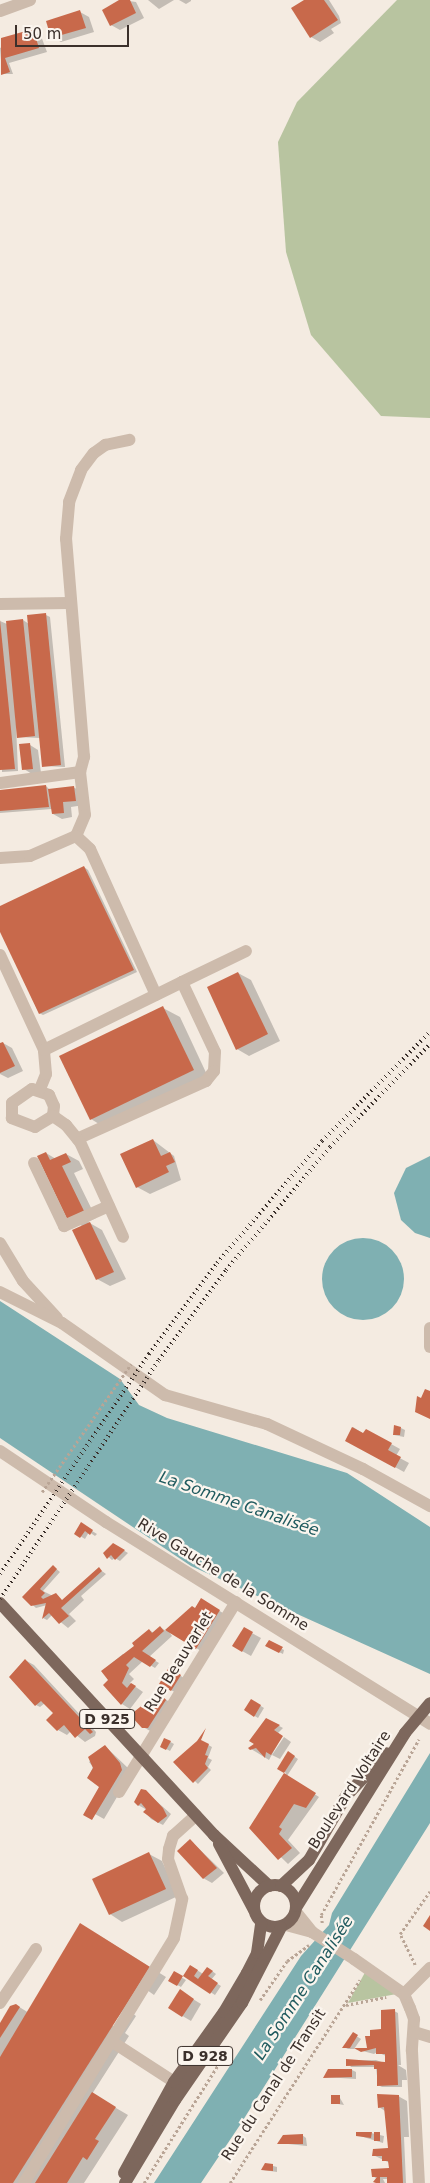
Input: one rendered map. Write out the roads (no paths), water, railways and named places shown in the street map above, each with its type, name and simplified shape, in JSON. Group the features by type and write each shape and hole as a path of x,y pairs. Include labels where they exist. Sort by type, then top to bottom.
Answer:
{"main road":[{"name":"D 925","path":"0,1603 214,1835 275,1886"},
{"path":"405,1733 430,1702"},
{"name":"Boulevard Voltaire","path":"275,1886 310,1860 346,1796 405,1733"},
{"name":"Boulevard Voltaire","path":"296,1909 405,1733"},
{"name":"D 925","path":"214,1835 254,1910"},
{"path":"275,1886 292,1893 296,1909 283,1926 271,1927 262,1923 254,1910 259,1892 275,1886"},
{"name":"D 928","path":"120,2183 247,1973 257,1953 262,1923"},
{"name":"D 928","path":"125,2183 178,2085 242,2003 283,1926"}],"street":[{"path":"0,11 30,0"},
{"path":"0,858 30,856 76,836 85,815 80,772 84,756 69,602 66,539 69,502 81,470 94,453 105,445 129,440"},
{"path":"0,604 69,602"},
{"path":"0,783 80,772"},
{"path":"76,836 90,849 156,995"},
{"path":"44,1050 246,951"},
{"path":"0,956 44,1050 46,1074 40,1089"},
{"path":"77,1139 206,1080 214,1072 215,1052 182,982"},
{"path":"32,1089 40,1089 49,1095 54,1106 53,1116 35,1127 6,1121 12,1103 32,1089"},
{"path":"53,1116 66,1125 77,1139 123,1237"},
{"path":"34,1163 64,1226 108,1206"},
{"path":"0,1243 24,1281 62,1324"},
{"path":"0,1292 62,1324 166,1395 267,1424 363,1469 430,1506"},
{"path":"430,1328 430,1347"},
{"name":"Rive Gauche de la Somme","path":"0,1451 106,1522 429,1723"},
{"name":"Rue Beauvarlet","path":"119,1792 236,1602"},
{"path":"24,2183 174,1938 182,1899 168,1859 169,1849 173,1836 196,1815"},
{"path":"296,1909 314,1934"},
{"path":"283,1926 314,1934 404,1994 414,2019 412,2051 419,2183"},
{"path":"0,2003 36,1949"},
{"path":"404,1994 425,1971"},
{"path":"414,2032 430,2037"},
{"path":"111,2041 178,2085"}],"water":[{"path":"430,1156 430,1238 415,1233 401,1220 394,1193 406,1168"},
{"path":"363,1238 379,1241 392,1250 401,1263 404,1279 401,1295 392,1308 379,1317 363,1320 347,1317 334,1308 325,1295 322,1279 325,1263 334,1250 347,1241"},
{"name":"La Somme Canalisée","path":"0,1301 120,1379 139,1405 167,1418 347,1473 430,1527 430,1674 191,1566 0,1438"},
{"name":"La Somme Canalisée","path":"430,1753 430,1823 240,2125 201,2183 154,2183 301,1956 329,1925 332,1913"}],"railway":[{"path":"0,1574 149,1354 217,1263 322,1141 430,1032"},
{"path":"0,1599 159,1360 226,1270 330,1147 430,1044"}]}
